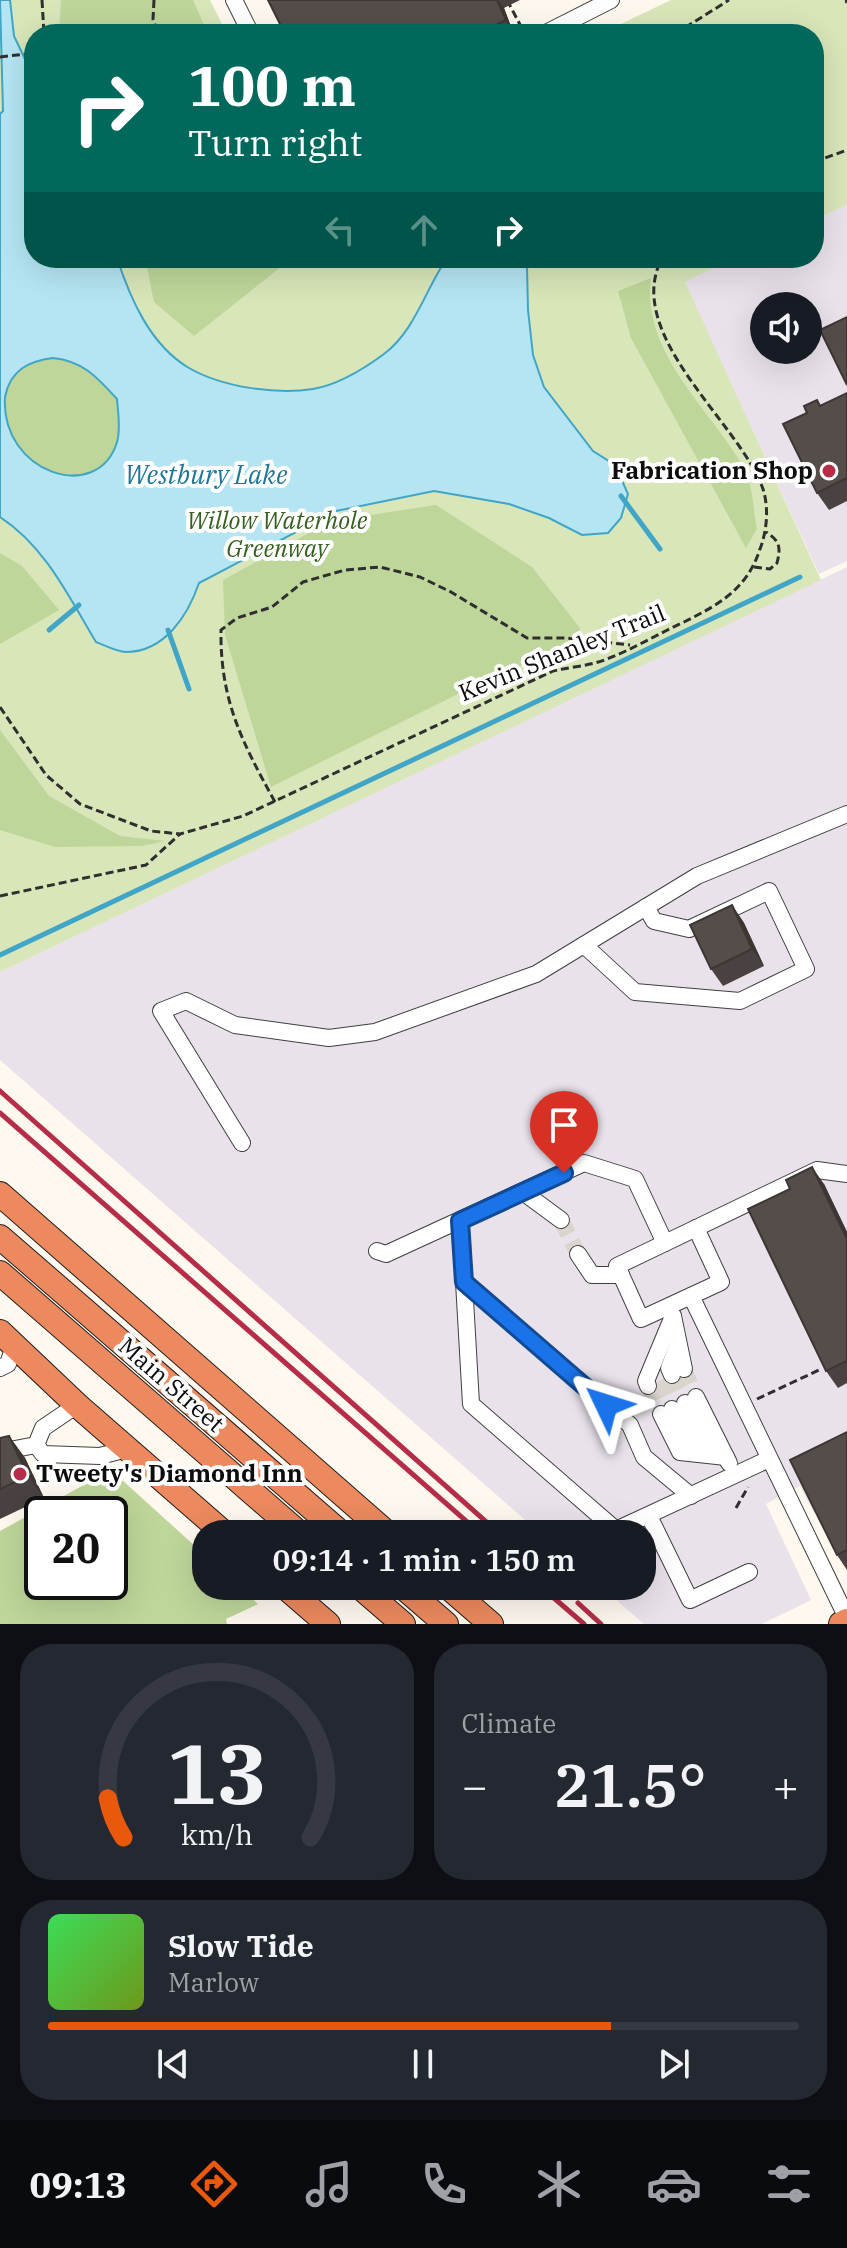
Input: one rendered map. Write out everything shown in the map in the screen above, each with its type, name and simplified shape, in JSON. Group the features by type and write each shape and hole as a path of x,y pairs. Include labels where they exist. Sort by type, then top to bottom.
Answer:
{"highway":[{"path":"0,1194 372,1520"},
{"name":"Main Street","path":"0,1237 326,1520"},
{"name":"Main Street","path":"0,1273 284,1520"},
{"path":"7,1339 77,1405 209,1520"},
{"path":"300,1600 328,1624"},
{"path":"375,1600 403,1624"},
{"path":"418,1600 446,1624"},
{"path":"463,1600 484,1619"},
{"path":"841,1624 847,1620"}],"street":[{"path":"234,0 246,24"},
{"path":"564,24 611,0"},
{"path":"242,1143 161,1011 186,1001 235,1025 329,1038 375,1032 536,974 697,876 847,814"},
{"path":"584,945 635,992 740,1001 806,969 769,891 689,929 654,921 646,907"},
{"path":"377,1251 386,1254 584,1163 635,1179 665,1243"},
{"path":"674,1324 641,1319 617,1266 817,1170 847,1174"},
{"path":"523,1192 561,1220"},
{"path":"460,1221 471,1404 616,1530 769,1459"},
{"path":"674,1324 666,1378 656,1375 674,1324 691,1296 721,1282 696,1228"},
{"path":"578,1254 592,1275 621,1275"},
{"path":"464,1282 630,1425 644,1457 691,1496"},
{"path":"691,1296 847,1620"},
{"path":"0,1368 8,1364 7,1339"},
{"path":"36,1445 43,1428 77,1405"},
{"path":"722,1450 680,1452 679,1406 722,1450 735,1475"},
{"path":"36,1445 43,1454 100,1456 127,1449"},
{"path":"0,1452 36,1445"},
{"path":"649,1516 690,1600 749,1572"}],"path":[{"path":"42,0 43,24"},
{"path":"154,0 155,24"},
{"path":"507,0 520,24"},
{"path":"691,24 729,0"},
{"path":"0,57 24,54"},
{"path":"824,158 847,150"},
{"name":"Kevin Shanley Trail","path":"0,707 46,775 80,804 151,831 180,834 243,816 553,671 604,661 722,603 754,567 766,532 764,492 752,466 715,417 662,328 654,299 657,268"},
{"path":"754,567 770,569 777,563 781,549 777,539 766,532"},
{"path":"275,802 231,716 221,670 221,630 237,618 272,607 303,582 345,570 380,567 420,577 527,638 565,638 634,646"},
{"path":"0,896 146,865 180,834"},
{"path":"744,1406 819,1370"}],"shaded area":[{"path":"847,205 847,561 819,574 684,282 713,268 824,268 824,215"},
{"path":"847,567 847,1567 819,1511 814,1513 800,1486 766,1504 811,1600 762,1624 644,1624 616,1600 656,1600 656,1520 525,1520 0,1060 0,972"}],"green space":[{"name":"Willow Waterhole Greenway","path":"0,0 210,0 222,24 24,24 24,268 714,268 685,282 821,580 0,972"},
{"path":"61,0 193,0 204,24 60,24"},
{"path":"671,0 847,0 847,205 824,215 824,24 621,24"},
{"path":"147,268 280,268 194,336 154,302"},
{"path":"651,278 651,305 667,355 747,474 757,529 746,548 631,338 618,291"},
{"path":"53,358 81,367 117,399 117,442 107,461 91,472 72,475 52,472 33,461 18,445 8,423 5,397 11,380 22,368"},
{"path":"436,505 532,567 580,628 579,649 506,670 271,787 225,635 223,580 331,521"},
{"path":"0,553 22,566 59,610 0,644"},
{"path":"0,730 49,796 120,836 165,841 142,846 55,847 0,830"},
{"path":"111,1470 192,1543 192,1600 254,1600 258,1604 226,1619 227,1624 0,1624 0,1531 24,1518 24,1600 128,1600 128,1496 64,1496"}],"water":[{"name":"Westbury Lake","path":"0,0 10,0 14,36 24,57 24,268 121,268 143,319 163,347 189,368 233,385 298,391 341,380 395,345 441,268 527,268 533,355 544,387 593,451 615,465 628,494 621,518 608,533 582,535 549,518 509,504 434,491 336,511 199,583 173,630 152,646 126,652 96,642 43,557 0,517 0,114 3,111","holes":["53,358 89,371 117,399 119,432 107,461 91,472 72,475 52,472 33,461 18,445 8,423 5,397 11,380 22,368"]}],"building":[{"path":"268,0 497,0 506,20 498,24 280,24"},
{"path":"847,317 847,385 822,334 822,329"},
{"name":"Fabrication Shop","path":"847,393 847,478 817,493 783,424 807,413 804,406 817,400 820,406"},
{"path":"732,905 752,949 711,969 690,925"},
{"path":"812,1167 847,1239 847,1361 826,1371 748,1209 790,1189 786,1180"},
{"path":"847,1432 847,1550 837,1555 790,1460"},
{"path":"9,1436 28,1476 0,1489 0,1438"}],"waterway":[{"path":"621,496 660,549"},
{"path":"0,955 800,577"},
{"path":"49,630 79,605"},
{"path":"168,630 189,689"}],"tunnel":[{"path":"561,1220 578,1254"},
{"path":"684,1369 696,1397"},
{"path":"672,1375 685,1403"},
{"path":"659,1381 672,1409"},
{"path":"648,1386 661,1414"}],"railway":[{"path":"0,1091 484,1520"},
{"path":"0,1113 465,1520"},
{"path":"556,1600 584,1624"},
{"path":"578,1603 601,1624"}],"place":[{"name":"Fabrication Shop","path":"829,471"},
{"name":"Tweety's Diamond Inn","path":"20,1474"}],"route":[{"path":"564,1173 460,1221 464,1282 606,1405"}]}
